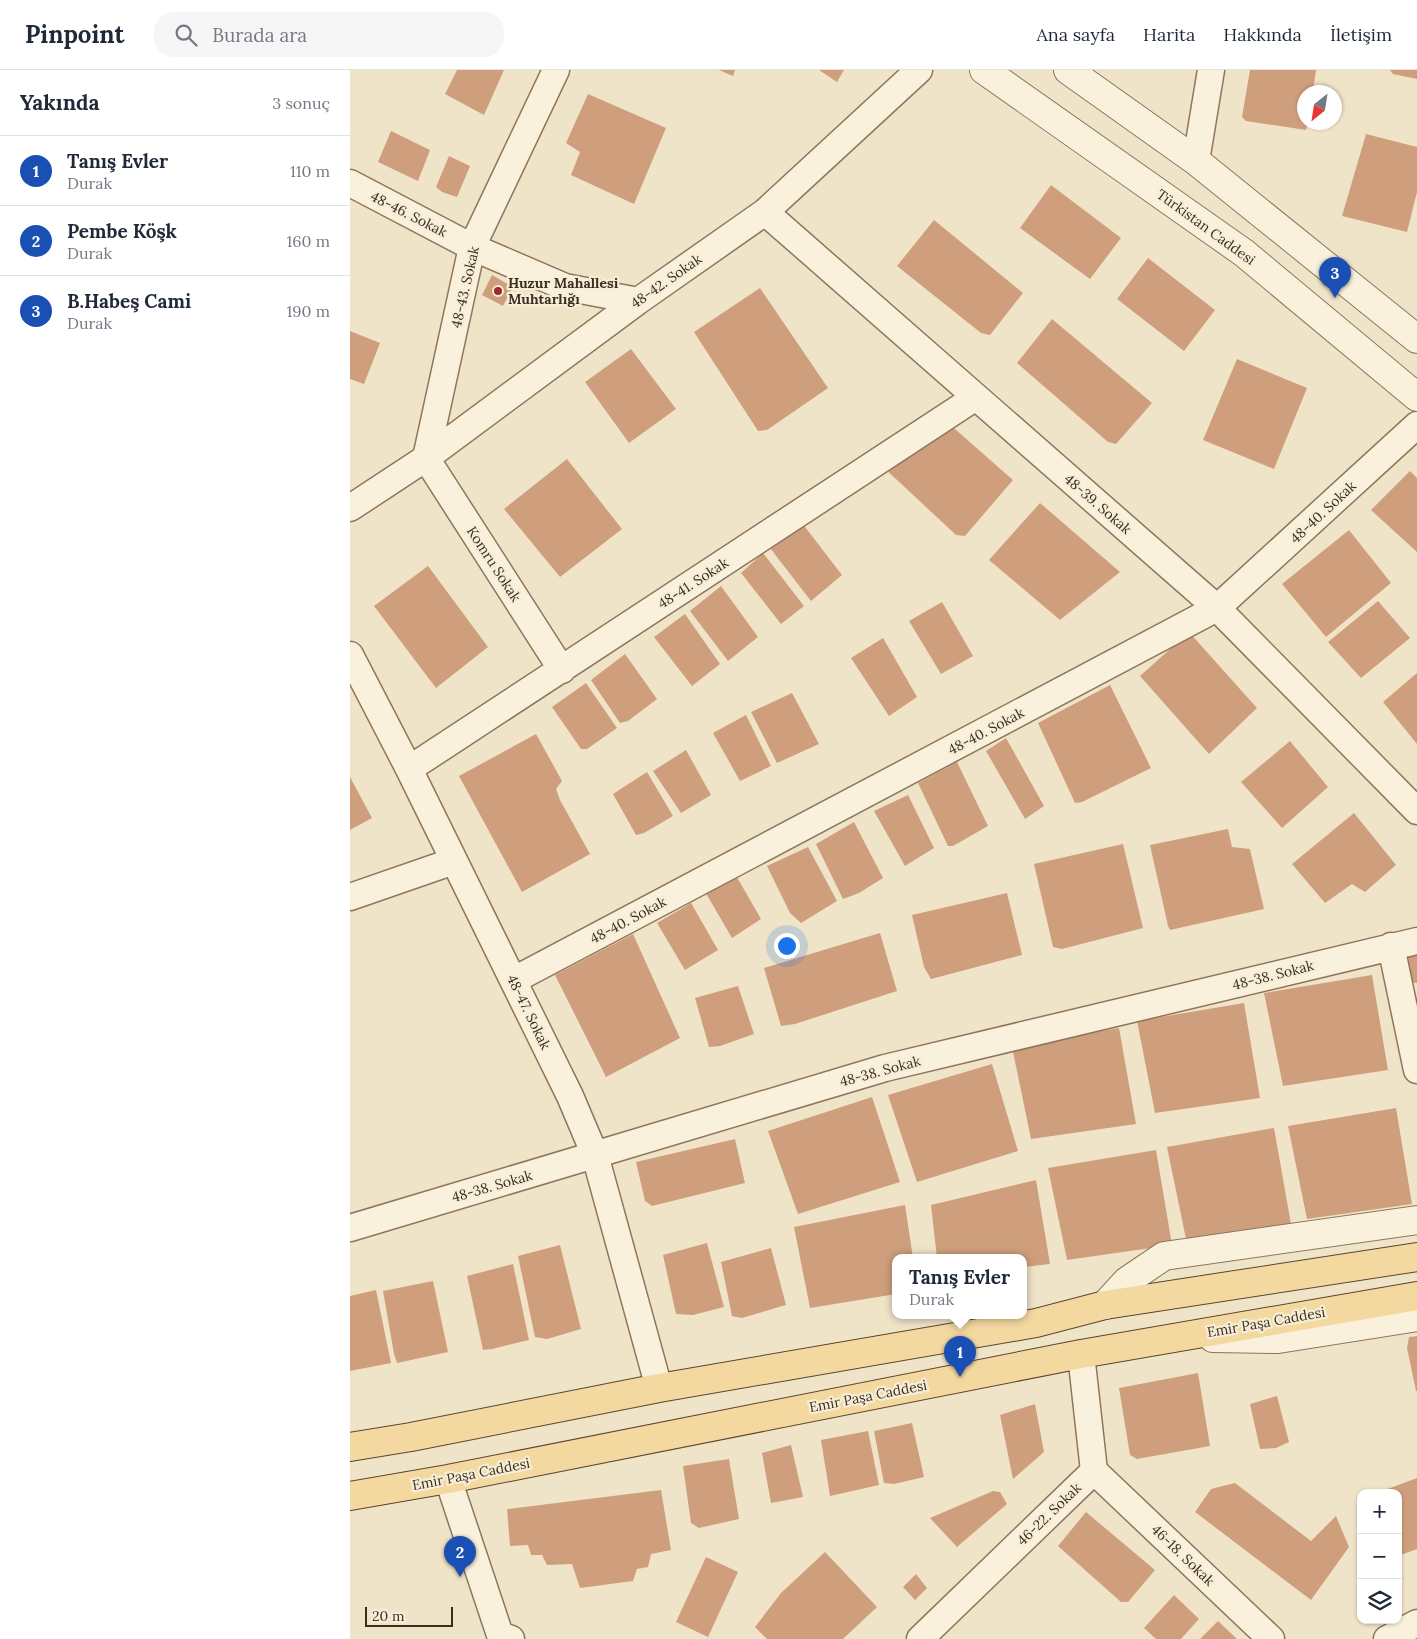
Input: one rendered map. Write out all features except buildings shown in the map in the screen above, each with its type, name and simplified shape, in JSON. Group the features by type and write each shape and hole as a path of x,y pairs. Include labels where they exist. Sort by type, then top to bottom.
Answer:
{"main road":[{"path":"350,1447 411,1437 659,1388 1036,1323 1105,1305 1417,1258"},
{"name":"Emir Paşa Caddesi","path":"350,1496 448,1479 1082,1354 1417,1296"}],"street":[{"name":"48-43. Sokak","path":"426,458 472,247 556,70"},
{"name":"48-42. Sokak","path":"350,508 426,458 638,301 764,212 919,70"},
{"name":"Türkistan Caddesi","path":"984,70 1244,253 1417,397"},
{"path":"1068,70 1196,161 1417,339"},
{"path":"1196,161 1211,70"},
{"name":"48-46. Sokak","path":"350,183 472,247 565,288 638,301"},
{"name":"48-39. Sokak","path":"764,212 1218,608 1417,811"},
{"name":"48-41. Sokak","path":"410,769 976,397"},
{"name":"48-40. Sokak","path":"514,980 1218,608 1417,425"},
{"name":"Komru Sokak","path":"426,458 562,670"},
{"name":"48-47. Sokak","path":"350,655 410,769 514,980 570,1096 595,1155 659,1388"},
{"path":"350,897 454,861"},
{"name":"48-38. Sokak","path":"350,1228 884,1068 1417,941"},
{"path":"1391,946 1417,1070"},
{"path":"1105,1305 1127,1281 1164,1256 1417,1220"},
{"path":"1177,1337 1278,1339 1417,1317"},
{"path":"1082,1354 1094,1471"},
{"name":"46-22. Sokak","path":"920,1639 1094,1471"},
{"name":"46-18. Sokak","path":"1094,1471 1271,1639"},
{"path":"448,1479 503,1638"},
{"path":"1387,1639 1417,1623"}],"place":[{"name":"Huzur Mahallesi Muhtarlığı","path":"498,291"},
{"name":"B.Habeş Cami","path":"1335,298"},
{"name":"Tanış Evler","path":"960,1377"},
{"name":"Pembe Köşk","path":"460,1577"}]}
